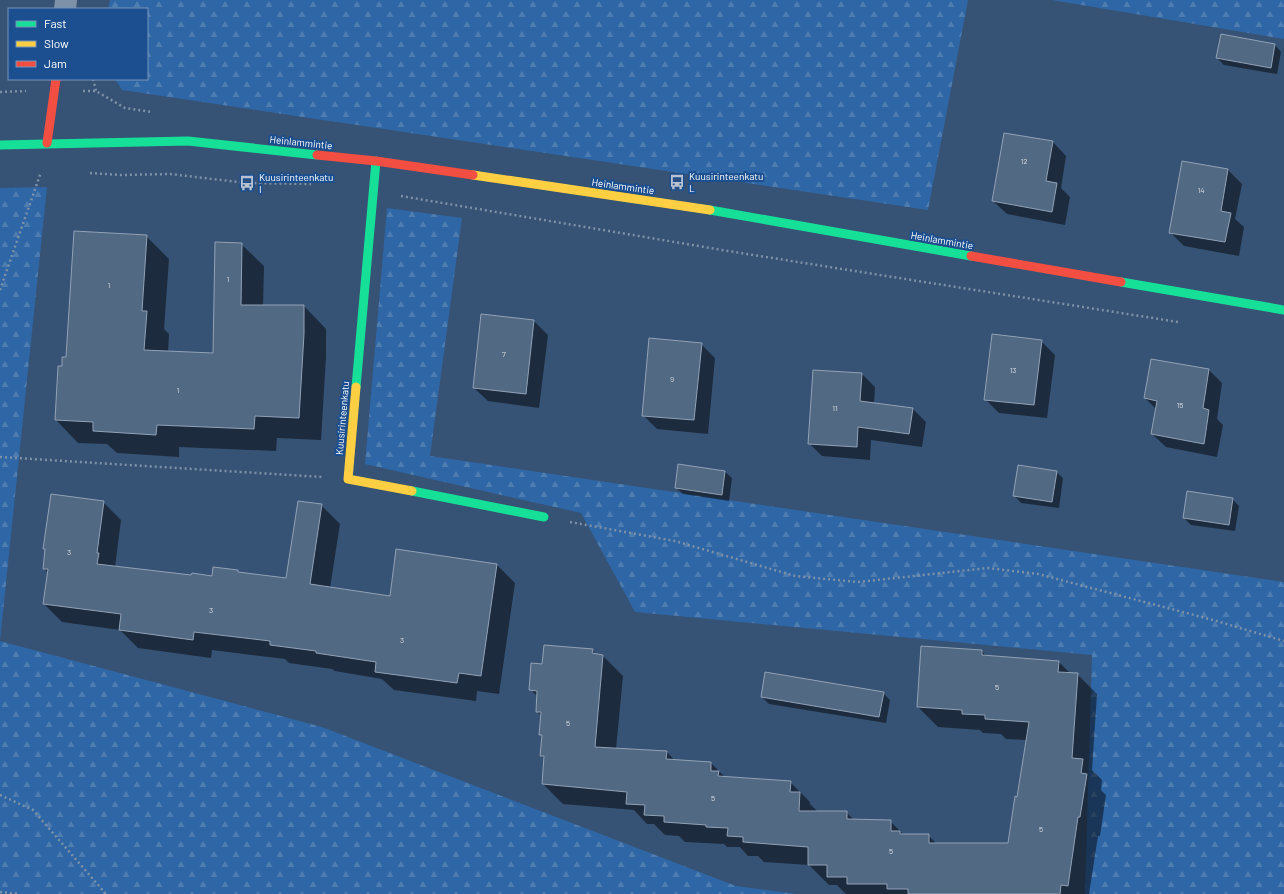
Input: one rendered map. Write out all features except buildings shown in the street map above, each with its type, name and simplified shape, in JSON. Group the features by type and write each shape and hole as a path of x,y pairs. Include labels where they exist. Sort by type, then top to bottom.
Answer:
{"street":[{"path":"47,143 56,80"},
{"name":"Heinlammintie","path":"0,145 188,141 376,161 697,208 1284,310"},
{"name":"Kuusirinteenkatu","path":"348,479 376,161"},
{"path":"348,479 544,517"}],"path":[{"path":"93,80 96,91"},
{"path":"0,290 42,168 47,143"},
{"path":"89,172 121,176 170,174 247,183 319,184"},
{"path":"373,191 728,251 1185,323"},
{"path":"0,457 348,479"},
{"path":"544,517 675,541 795,576 858,582 988,568 1038,574 1213,620 1284,641"},
{"path":"0,795 33,810 106,894"},
{"path":"0,892 17,894"}],"green space":[{"path":"110,0 968,0 928,210 122,90 116,80 148,80 148,8 108,8"},
{"path":"1052,0 1284,0 1284,39"},
{"path":"47,187 0,641 0,188"},
{"path":"387,208 462,218 430,456 1284,582 1284,894 1085,894 1092,655 635,612 581,513 365,464"},
{"path":"0,641 322,727 736,886 797,894 0,894"}],"traffic: fast":[{"path":"0,145 188,141 317,155"},
{"path":"356,387 376,161"},
{"path":"710,210 971,256"},
{"path":"1121,282 1284,310"},
{"path":"412,491 544,517"}],"traffic: slow":[{"path":"473,175 710,210"},
{"path":"356,387 348,479 412,491"}],"traffic: jam":[{"path":"47,143 56,80"},
{"path":"317,155 376,161 473,175"},
{"path":"971,256 1121,282"}],"place":[{"name":"Kuusirinteenkatu L","path":"677,182"},
{"name":"Kuusirinteenkatu I","path":"247,183"}]}
